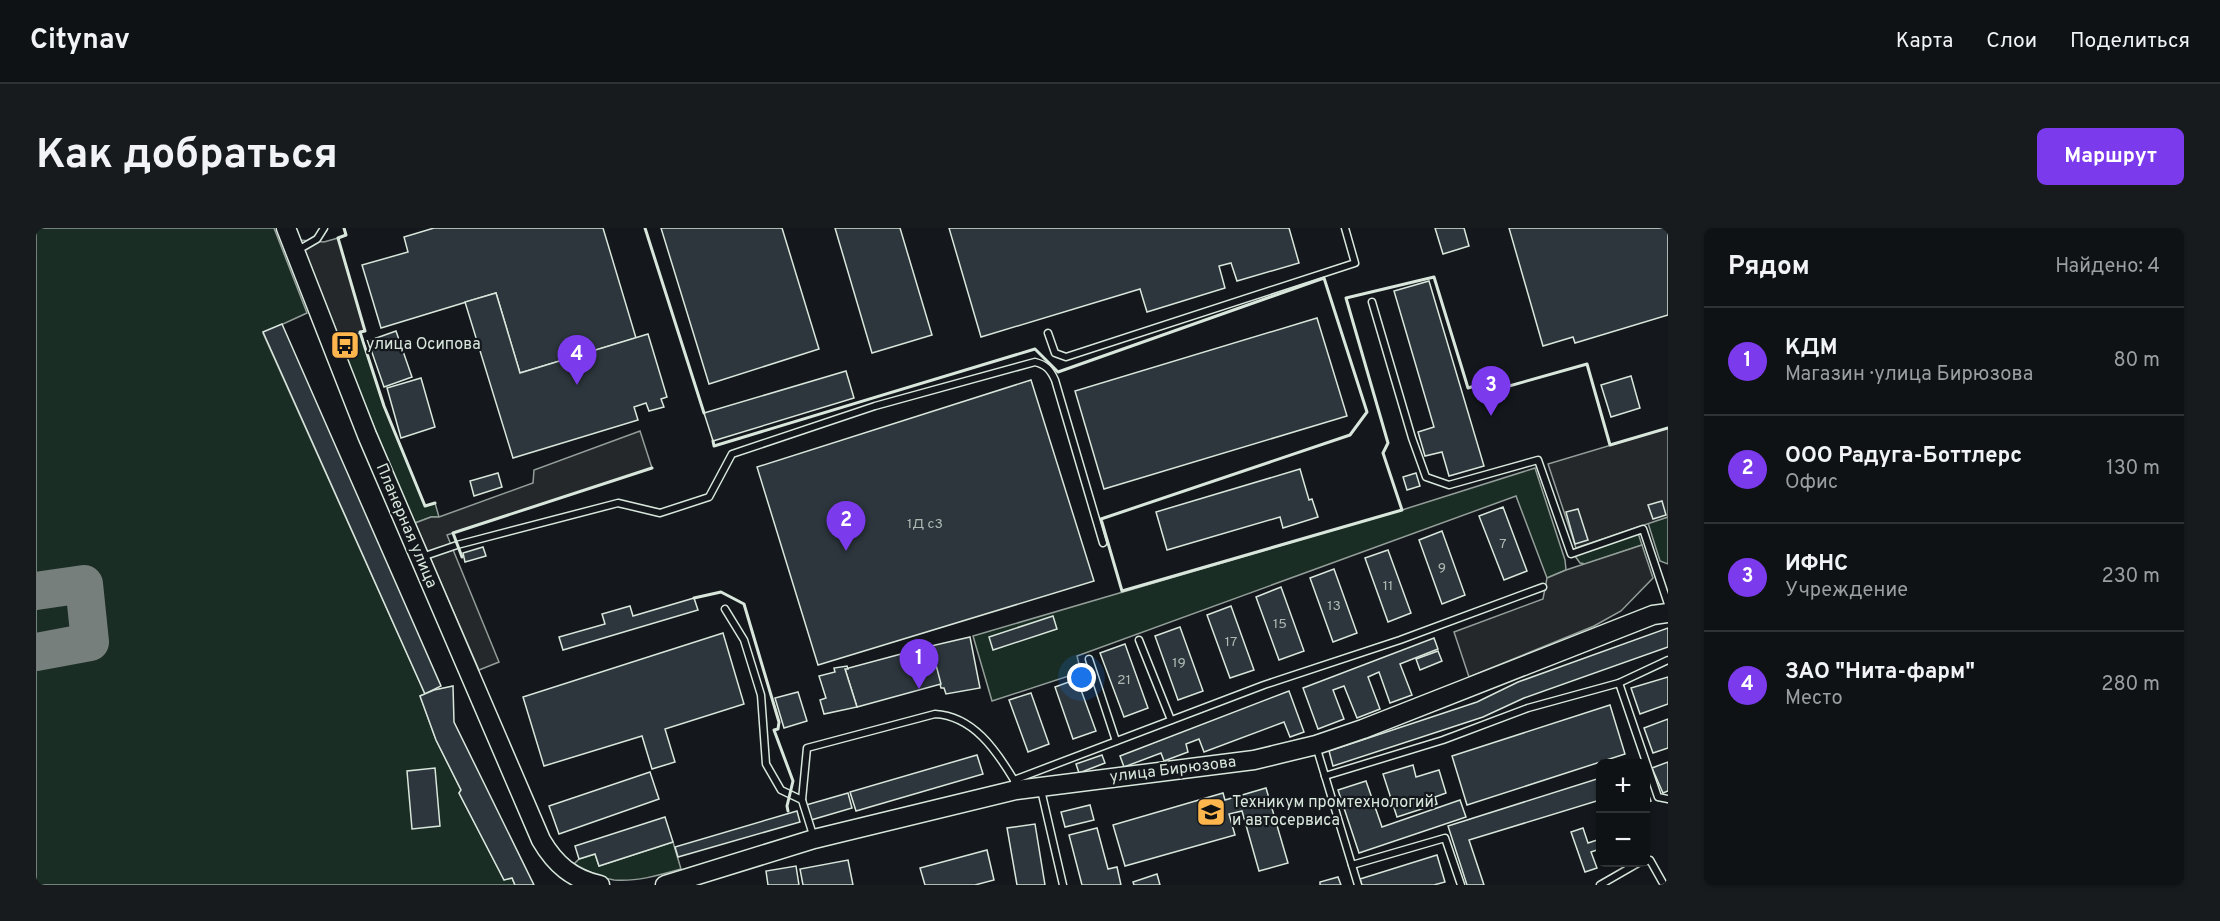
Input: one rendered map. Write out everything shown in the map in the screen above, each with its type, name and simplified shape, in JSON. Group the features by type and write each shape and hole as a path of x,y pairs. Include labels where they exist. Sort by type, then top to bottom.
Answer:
{"main road":[{"name":"Планерная улица","path":"286,228 367,435 532,820 548,853 557,865 591,883 600,885"},
{"name":"улица Бирюзова","path":"665,885 814,839 1015,785 1040,787 1254,760 1316,745 1363,729 1653,615 1668,613"}],"lane":[{"path":"295,252 317,240 324,228"},
{"path":"1048,333 1055,353 1066,357 1354,263 1345,228"},
{"path":"1372,302 1412,438 1426,477 1449,485 1538,460 1571,554 1643,529 1668,604"},
{"path":"419,557 618,502 660,513 709,497 732,454 875,406 1027,362 1044,364 1055,380 1103,543"},
{"path":"814,839 802,800 807,748 935,714 948,714 973,728 997,751 1015,785 1171,720 1264,685 1400,640 1543,586"},
{"path":"725,609 744,640 761,695 766,764 781,790 802,800"},
{"path":"1139,640 1171,720"},
{"path":"1089,658 1116,741"},
{"path":"1325,776 1443,740 1528,708 1619,682 1668,660"},
{"path":"1619,682 1658,797 1668,799"},
{"path":"1316,745 1358,885"},
{"path":"1040,787 1063,885"},
{"path":"1352,865 1445,838 1459,884"},
{"path":"1650,860 1664,885"},
{"path":"1600,885 1631,867"}],"green space":[{"path":"36,228 274,228 307,313 263,333 425,694 420,696 436,740 461,790 459,793 504,880 512,878 515,885 36,885"},
{"path":"360,332 384,406 425,506 435,503 439,517 431,517 415,523 412,520 339,341"},
{"path":"1535,468 1565,560 1566,570 1547,578 1516,496 1077,656 1081,672 992,701 973,636 1402,510"},
{"path":"1668,517 1668,564 1660,561 1648,523"},
{"path":"1636,527 1642,545 1586,564 1580,563 1575,556 1576,548"},
{"path":"673,842 681,869 656,876 614,880 598,876 574,864 579,859 595,854 599,866"}],"shaded area":[{"path":"338,238 365,331 339,341 300,240 324,242"},
{"path":"1668,428 1668,517 1576,548 1548,464"},
{"path":"640,431 652,468 447,535 499,662 479,670 415,523 431,517 439,517 533,483 534,470"},
{"path":"1642,545 1653,578 1621,611 1594,626 1469,677 1454,632 1543,599 1547,578"}],"building":[{"path":"434,228 603,228 636,338 520,373 496,293 381,328 362,265 408,252 404,237"},
{"path":"661,228 782,228 819,349 709,384"},
{"path":"835,228 900,228 932,335 872,353"},
{"path":"949,228 1289,228 1299,263 1237,281 1231,263 1219,266 1225,288 1147,312 1140,289 981,337"},
{"path":"1435,228 1464,228 1469,246 1443,254"},
{"path":"1509,228 1668,228 1668,315 1575,343 1573,337 1543,346"},
{"path":"1429,281 1484,466 1449,476 1442,452 1425,456 1418,432 1434,427 1394,291"},
{"path":"496,293 520,373 648,334 667,397 661,399 664,407 649,411 646,403 634,407 638,420 513,458 465,302"},
{"path":"1317,318 1347,416 1104,489 1075,391"},
{"path":"282,324 441,686 425,694 263,332"},
{"path":"396,331 412,377 384,387 368,341"},
{"path":"846,371 854,398 713,441 704,413"},
{"path":"1631,376 1640,408 1611,417 1601,385"},
{"path":"421,378 435,427 401,438 387,388"},
{"path":"1031,380 1094,581 818,665 757,467"},
{"path":"1300,469 1309,500 1312,499 1318,517 1283,528 1280,517 1167,550 1156,512"},
{"path":"498,473 502,487 474,496 470,481"},
{"path":"1416,473 1420,486 1407,490 1403,477"},
{"path":"1662,501 1666,515 1653,519 1648,505"},
{"path":"1503,507 1527,571 1504,580 1479,516"},
{"path":"1578,509 1588,540 1575,544 1566,512"},
{"path":"1442,531 1465,595 1442,604 1419,540"},
{"path":"483,547 486,556 465,562 463,553"},
{"path":"1388,550 1411,613 1388,622 1365,558"},
{"path":"1334,569 1357,633 1333,642 1310,578"},
{"path":"1281,587 1304,651 1279,660 1256,597"},
{"path":"694,598 698,610 563,650 559,637 605,624 602,614 630,606 633,616"},
{"path":"1231,606 1254,670 1230,678 1207,615"},
{"path":"1053,616 1057,629 993,650 989,637"},
{"path":"1180,627 1203,691 1178,700 1155,636"},
{"path":"1668,628 1668,647 1524,698 1483,717 1333,766 1329,751 1477,702 1518,682"},
{"path":"723,633 744,704 665,729 675,762 652,769 642,736 544,766 523,697"},
{"path":"970,637 980,688 946,694 944,688 941,688 931,646"},
{"path":"1434,638 1438,649 1400,664 1412,695 1390,703 1379,672 1368,677 1380,709 1357,718 1344,686 1333,690 1344,719 1318,729 1303,688"},
{"path":"1125,644 1148,708 1124,717 1100,653"},
{"path":"931,646 941,684 857,707 845,669"},
{"path":"1438,651 1442,661 1420,670 1416,659"},
{"path":"847,666 848,669 845,669 857,707 824,714 820,700 826,698 819,676 835,672 834,668"},
{"path":"1668,677 1668,704 1640,714 1631,688"},
{"path":"1077,679 1096,731 1073,739 1055,687"},
{"path":"453,686 454,722 534,885 515,885 512,878 504,880 459,793 461,790 436,740 420,696"},
{"path":"1289,691 1304,732 1290,737 1284,722 1204,752 1199,739 1186,744 1188,752 1164,761 1161,753 1124,767 1120,756"},
{"path":"798,692 807,721 784,728 775,698"},
{"path":"1031,693 1049,744 1028,752 1009,700"},
{"path":"1610,705 1625,754 1610,759 1596,759 1596,763 1467,805 1452,756"},
{"path":"1668,719 1668,748 1653,753 1644,728"},
{"path":"977,755 983,774 856,811 850,792"},
{"path":"1102,755 1105,763 1079,773 1076,764"},
{"path":"1668,762 1668,791 1663,793 1652,768"},
{"path":"1413,765 1416,777 1439,770 1446,793 1435,797 1437,804 1397,817 1383,774"},
{"path":"435,768 440,826 412,829 407,771"},
{"path":"650,772 659,799 559,834 549,806"},
{"path":"1596,779 1596,801 1469,840 1484,885 1467,885 1448,826"},
{"path":"1366,781 1382,827 1460,800 1466,817 1359,853 1338,790"},
{"path":"1266,788 1288,863 1259,871 1242,811 1229,814 1235,835 1125,866 1113,825 1223,793 1225,800"},
{"path":"848,793 852,808 811,820 806,805"},
{"path":"1090,805 1094,820 1065,827 1061,812"},
{"path":"797,811 800,822 678,857 675,847"},
{"path":"665,817 673,842 599,866 595,854 579,859 575,846"},
{"path":"1035,824 1045,885 1017,885 1007,828"},
{"path":"1097,828 1108,869 1117,867 1121,885 1082,885 1069,835"},
{"path":"1583,828 1588,843 1596,840 1596,850 1591,852 1597,868 1585,872 1571,832"},
{"path":"987,850 994,880 975,885 925,885 920,868"},
{"path":"1437,855 1445,882 1434,885 1362,885 1360,879"},
{"path":"848,860 853,885 803,885 800,869"},
{"path":"796,866 799,885 768,885 766,871"},
{"path":"1157,874 1160,885 1134,885 1133,882"},
{"path":"1338,877 1341,885 1320,885 1320,882"}],"taxiway":[{"path":"36,591 84,584 90,642 36,652"}],"wall":[{"path":"344,228 346,235 338,238 365,331 360,332 384,406 425,506 435,503"},
{"path":"645,228 704,413"},
{"path":"713,441 714,446 1035,349 1058,372 1324,278 1367,412 1350,435 1101,519 1122,591 1402,510 1383,453 1388,443 1346,298 1434,277 1468,388 1499,379 1502,388 1587,364 1610,445 1668,428"},
{"path":"462,557 453,533 652,468"},
{"path":"694,598 721,592 744,604 779,722 778,729 774,730 793,781 787,806 788,811"}],"place":[{"name":"улица Осипова","path":"345,345"},
{"name":"ЗАО \"Нита-фарм\"","path":"577,385"},
{"name":"ИФНС","path":"1491,416"},
{"name":"ООО Радуга-Боттлерс","path":"846,551"},
{"name":"КДМ","path":"919,689"},
{"name":"Техникум промтехнологий и автосервиса","path":"1211,812"}]}
